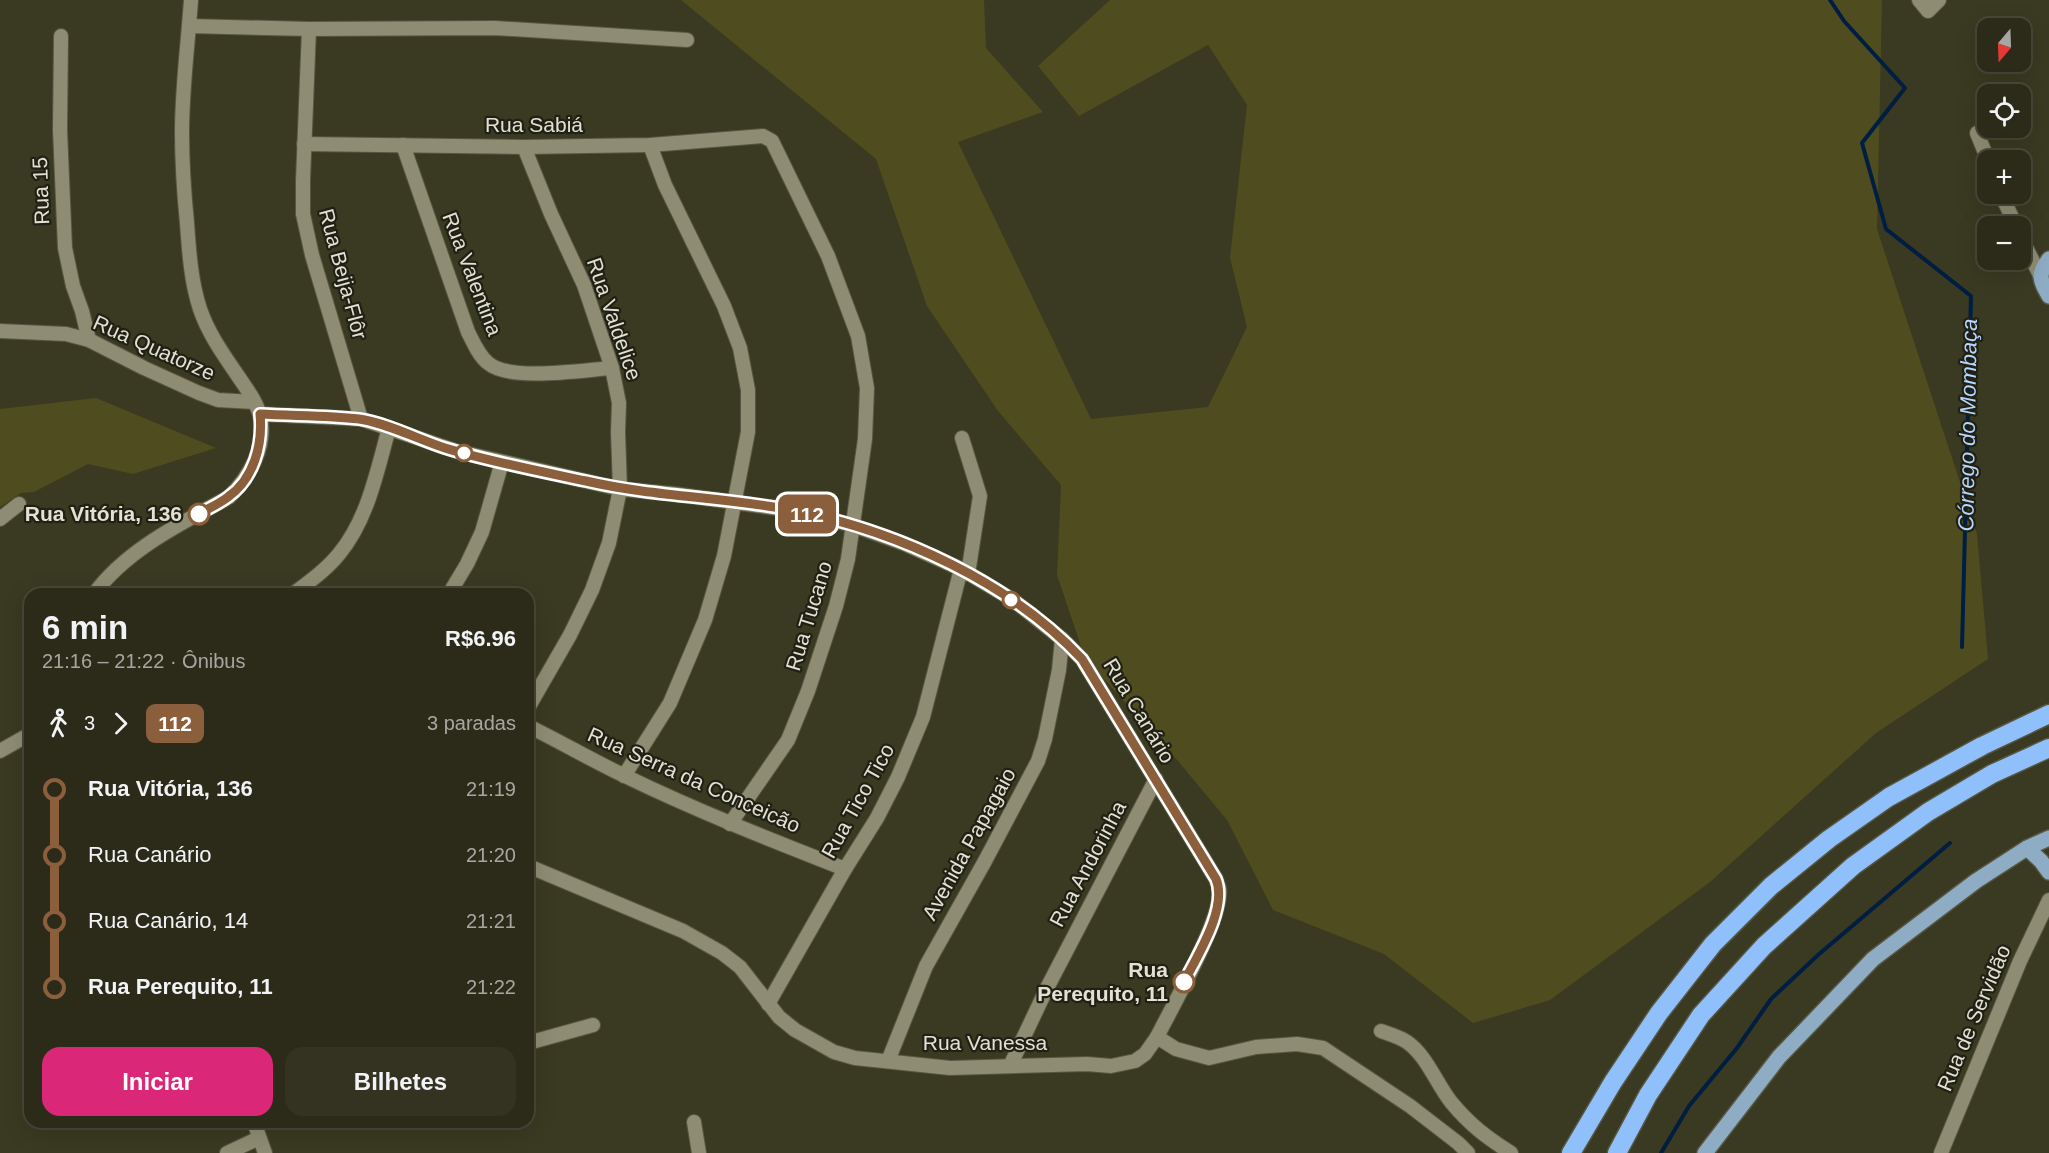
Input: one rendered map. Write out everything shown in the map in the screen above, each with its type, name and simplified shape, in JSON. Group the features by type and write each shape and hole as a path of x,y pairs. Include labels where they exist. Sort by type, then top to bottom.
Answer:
{"highway":[{"path":"1571,1153 1613,1082 1659,1013 1713,944 1771,886 1829,839 1889,797 1982,746 2049,714"},
{"path":"1617,1153 1648,1095 1701,1015 1764,946 1853,866 1928,812 1992,774 2049,748"}],"main road":[{"path":"2049,259 2040,275 2049,296"},
{"path":"1705,1153 1779,1057 1873,959 1976,881 2027,848 2049,837"},
{"path":"2027,848 2049,872"}],"street":[{"path":"100,588 117,569 146,545 229,497 240,486 255,461 261,430 257,408 205,325 189,250 182,130 190,0"},
{"path":"1919,0 1928,10 1939,0"},
{"path":"189,26 309,29 495,28 687,40"},
{"name":"Rua Beija-Flôr","path":"309,29 303,214 312,255 361,419"},
{"name":"Rua 15","path":"61,36 60,130 64,248 89,340"},
{"name":"Rua Sabiá","path":"304,144 524,147 650,145 763,136"},
{"name":"Rua Tucano","path":"730,824 788,740 808,691 836,606 848,559 865,439 867,388 858,336 828,256 772,141 763,136"},
{"name":"Rua Valentina","path":"404,145 468,332 478,351 488,363 501,370 525,374 612,368"},
{"path":"624,776 670,704 705,620 724,556 748,432 748,390 740,348 724,306 665,185 650,145"},
{"name":"Rua Valdelice","path":"524,147 551,214 584,285 612,368 619,403 620,489 609,543 592,590 534,697"},
{"path":"2031,257 2040,275"},
{"name":"Rua Quatorze","path":"0,331 66,334 89,340 199,393 218,400 257,408"},
{"name":"Rua Canário","path":"257,408 361,419 445,448 620,489 797,511 852,525 905,544 965,571 1012,600 1062,639 1082,659 1219,887 1214,921 1157,1037"},
{"path":"301,588 322,572 348,542 362,515 389,428"},
{"name":"Rua Tico Tico","path":"768,1004 845,869 878,818 913,745 923,717 965,571 980,496 962,438"},
{"path":"453,588 482,532 502,462"},
{"path":"0,519 19,504"},
{"name":"Avenida Papagaio","path":"888,1062 926,966 1038,761 1045,739 1059,670 1062,639"},
{"name":"Rua Serra da Conceicão","path":"534,729 624,776 730,824 845,869"},
{"path":"0,751 24,737"},
{"name":"Rua Andorinha","path":"1010,1066 1047,988 1156,779"},
{"name":"Rua Vanessa","path":"534,869 683,931 722,953 740,967 779,1017 795,1030 834,1052 855,1058 950,1068 1087,1064 1111,1066 1136,1061 1145,1054 1157,1037"},
{"name":"Rua de Servidão","path":"1941,1153 2020,961 2049,900"},
{"path":"534,1041 593,1025"},
{"path":"1381,1031 1406,1041 1415,1049 1449,1100 1466,1119 1480,1133 1511,1153"},
{"path":"1157,1037 1176,1049 1209,1058 1256,1047 1297,1044 1323,1048 1410,1106 1468,1153"},
{"path":"694,1122 699,1153"},
{"path":"256,1128 265,1153"},
{"path":"227,1153 259,1138"}],"shaded area":[{"path":"681,0 984,0 986,48 1043,112 958,142 1091,419 1208,407 1247,327 1230,258 1247,105 1208,45 1079,116 1038,66 1110,0 1882,0 1877,229 1977,534 1988,659 1876,733 1710,882 1550,1000 1473,1023 1384,954 1273,910 1227,820 1178,761 1085,658 1057,575 1061,485 998,411 927,306 876,159"},
{"path":"96,398 216,448 133,474 88,464 34,492 21,493 0,507 0,409"}],"waterway":[{"name":"Córrego do Mombaça","path":"1830,0 1844,21 1905,88 1862,143 1886,229 1971,296 1962,647"},
{"path":"1661,1153 1689,1106 1737,1048 1771,999 1818,955 1950,843"}],"bus line":[{"name":"112","path":"199,514 229,497 248,474 259,446 260,414 361,419 456,451 620,489 797,511 852,525 905,544 961,569 1012,600 1062,639 1082,659 1216,879 1219,895 1214,921 1184,982"}],"place":[{"name":"Rua Vitória, 136","path":"199,514"},
{"name":"Rua Perequito, 11","path":"1184,982"}]}
